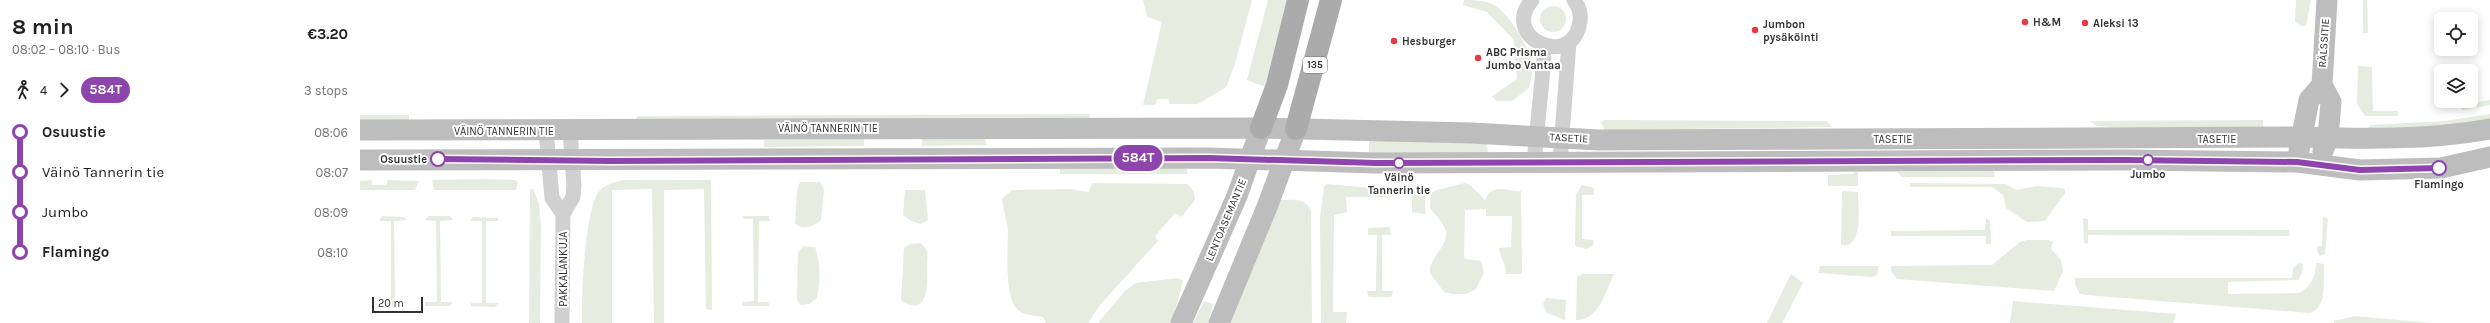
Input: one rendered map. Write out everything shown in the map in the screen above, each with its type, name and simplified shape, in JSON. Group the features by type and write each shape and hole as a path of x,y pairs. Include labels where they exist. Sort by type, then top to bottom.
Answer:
{"main road":[{"name":"LENTOASEMANTIE","path":"1181,323 1251,158 1277,85 1298,0"},
{"name":"135","path":"1219,323 1267,207 1296,129 1331,0"},
{"name":"RÄLSSITIE","path":"2322,85 2327,0"},
{"path":"2297,162 2309,100 2322,85 2331,102 2328,138 2318,165"},
{"name":"VÄINÖ TANNERIN TIE","path":"360,130 1296,129"},
{"name":"TASETIE","path":"1296,129 1661,140 2448,137 2490,130"},
{"name":"TASETIE","path":"1284,161 1560,162 2125,160 2297,162 2360,170 2418,170 2441,168 2490,157"},
{"path":"360,160 1251,158 1284,161"}],"street":[{"path":"1532,0 1524,14 1525,26 1529,35 1541,45 1552,47 1569,42"},
{"path":"1560,162 1563,138 1564,84 1569,42 1578,31 1581,19 1579,10 1574,0"},
{"path":"1534,162 1538,136 1544,59 1541,45"},
{"path":"546,130 547,160 552,198 563,214"},
{"name":"PAKKALANKUJA","path":"562,323 563,214 573,197 574,160 570,130"}],"shaded area":[{"path":"1143,0 1252,0 1235,64 1226,87 1198,104 1170,104 1169,99 1157,99 1155,105 1143,105 1162,22 1147,17"},
{"path":"1268,0 1287,0 1266,87 1247,80"},
{"path":"1464,0 1486,2 1500,9 1518,31 1523,40 1532,64 1532,76 1529,88 1512,101 1496,101 1492,96 1517,79 1514,40 1487,12 1463,5"},
{"path":"2296,0 2311,0 2306,26 2301,26 2295,22"},
{"path":"2363,0 2367,0 2368,33 2363,33"},
{"path":"1553,6 1562,10 1566,19 1562,28 1553,32 1544,28 1540,19 1544,10"},
{"path":"2358,66 2372,67 2373,111 2398,111 2398,116 2365,116 2357,104"},
{"path":"2490,100 2490,105 2478,107 2478,102"},
{"path":"2462,108 2473,108 2462,110"},
{"path":"1090,114 1090,120 636,120 637,116"},
{"path":"2490,114 2490,119 2440,127 2367,129 2371,125 2445,121"},
{"path":"360,115 409,115 409,120 360,120"},
{"path":"1604,120 1827,121 1831,127 1605,130 1601,123"},
{"path":"2263,120 2263,127 2113,127 2097,126 2090,121"},
{"path":"864,139 864,146 764,147 764,140"},
{"path":"922,139 985,139 987,145 922,146"},
{"path":"1369,140 1487,143 1488,153 1369,154"},
{"path":"1060,168 1186,168 1188,174 1060,174"},
{"path":"1994,171 1995,177 1902,177 1897,172"},
{"path":"1858,172 1858,186 1828,186 1828,175 1853,174"},
{"path":"372,180 372,185 387,185 387,180 419,181 415,190 360,190 360,181"},
{"path":"432,180 516,180 518,182 516,190 434,190"},
{"path":"625,180 711,180 712,310 706,309 704,189 664,190 664,323 654,323 652,189 612,190 612,323 582,323 582,295 587,235 594,203 600,190 614,182"},
{"path":"800,182 820,182 824,190 821,220 808,227 802,227 795,224 797,190"},
{"path":"1092,183 1188,184 1194,192 1195,200 1181,217 1175,213 1155,236 1158,241 1099,306 1088,323 1046,323 1043,317 1026,314 1017,309 1013,303 1008,283 1008,230 1002,199 1012,190 1069,189 1089,192"},
{"path":"1465,183 1470,185 1485,200 1488,194 1492,191 1500,189 1521,191 1522,274 1506,274 1499,248 1511,247 1512,216 1486,216 1486,209 1465,210 1464,256 1465,259 1481,261 1484,273 1476,289 1466,294 1452,294 1444,292 1430,273 1430,267 1446,239 1446,232 1443,224 1430,208 1431,193"},
{"path":"1910,183 2006,184 2016,190 2037,186 2065,189 2065,193 2045,221 2027,222 2006,208 2003,195 1992,187 1910,187"},
{"path":"1327,184 1390,190 1391,197 1346,197 1347,212 1334,215 1333,312 1347,312 1346,323 1321,323 1320,218 1324,186"},
{"path":"1582,185 1594,188 1594,195 1582,195 1582,239 1594,240 1593,245 1587,249 1575,246 1576,195"},
{"path":"533,188 539,204 541,227 540,323 529,323 530,190"},
{"path":"1426,188 1425,214 1412,212 1412,189"},
{"path":"905,190 925,190 928,220 921,224 911,221 903,215"},
{"path":"1842,191 1858,192 1858,228 1849,245 1841,245"},
{"path":"1279,200 1302,201 1306,203 1311,211 1312,323 1229,323"},
{"path":"382,216 404,217 407,220 394,221 395,302 407,302 404,307 379,306 379,303 391,302 391,221 379,221"},
{"path":"428,216 450,216 453,220 440,221 441,302 453,302 450,306 425,306 425,302 437,302 436,221 425,220"},
{"path":"743,216 769,216 770,221 759,221 758,302 768,302 770,306 743,306 742,302 754,301 753,219 744,219"},
{"path":"2323,216 2328,219 2325,254 2320,256 2317,251 2317,246 2322,246"},
{"path":"473,217 498,218 498,221 486,221 486,303 498,303 495,307 471,306 471,303 482,303 482,221 470,221"},
{"path":"1986,218 1990,221 1991,244 1986,244 1986,236 1891,236 1891,231 1985,230"},
{"path":"2083,218 2088,219 2088,230 2289,230 2290,236 2088,235 2088,244 2084,243"},
{"path":"1389,227 1391,235 1382,235 1382,291 1393,291 1391,297 1369,297 1367,291 1376,291 1377,235 1368,235 1368,228"},
{"path":"2027,240 2047,240 2053,242 2051,249 2061,260 2063,271 2054,291 1897,279 1891,271 1891,266 1992,265 2020,242"},
{"path":"921,243 927,250 927,282 924,297 921,303 917,306 910,305 901,300 904,248 910,244"},
{"path":"804,246 815,247 819,266 819,286 817,298 809,304 801,305 797,300 798,252"},
{"path":"2299,263 2303,264 2302,273 2298,280 2228,282 2228,294 2299,293 2307,288 2312,281 2316,263 2324,264 2322,299 2316,310 2310,313 2086,295 2080,294 2075,285 2075,278 2292,278 2293,268"},
{"path":"1820,266 1879,266 1877,275 1872,277 1818,273"},
{"path":"1582,274 1614,274 1596,311 1584,319 1576,320 1577,277"},
{"path":"1791,274 1803,283 1782,323 1767,323"},
{"path":"1178,278 1183,281 1175,312 1170,323 1098,323 1125,291 1136,283"},
{"path":"1546,298 1566,300 1565,320 1547,313 1543,304"},
{"path":"1204,301 1213,304 1208,323 1193,323"},
{"path":"2013,301 2176,314 2173,323 2010,323"},
{"path":"2354,316 2431,323 2334,323 2334,321"}],"bus line":[{"name":"584T","path":"438,159 610,161 979,158 1251,158 1284,161 1376,163 2125,160 2297,162 2360,170 2418,170 2439,168"}],"place":[{"name":"H&M","path":"2025,22"},
{"name":"Aleksi 13","path":"2085,23"},
{"name":"Jumbon pysäköinti","path":"1755,30"},
{"name":"Hesburger","path":"1394,41"},
{"name":"ABC Prisma Jumbo Vantaa","path":"1478,58"},
{"name":"Osuustie","path":"438,159"},
{"name":"Jumbo","path":"2148,160"},
{"name":"Väinö Tannerin tie","path":"1399,163"},
{"name":"Flamingo","path":"2439,168"}]}
